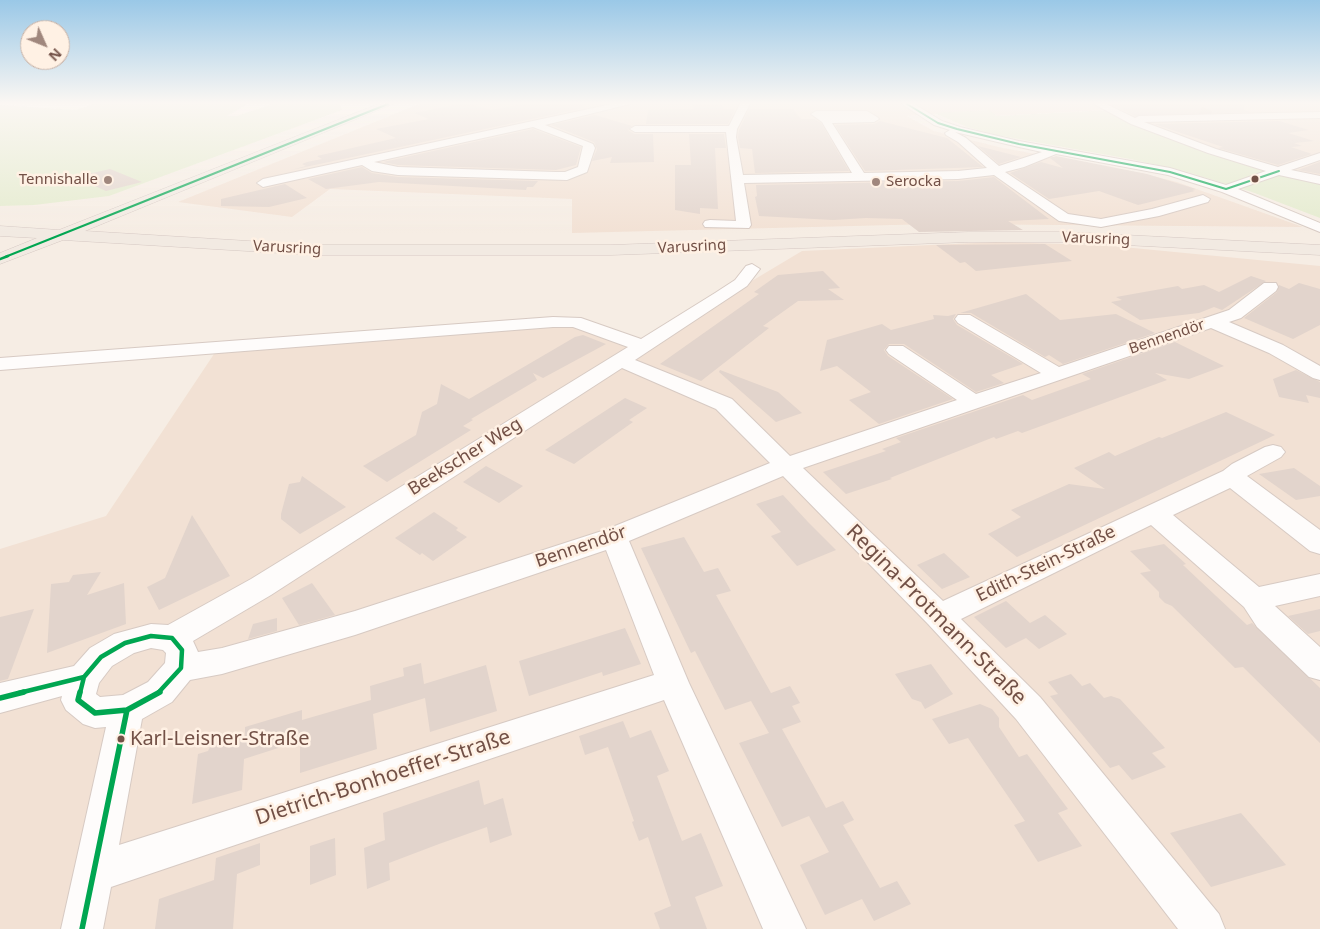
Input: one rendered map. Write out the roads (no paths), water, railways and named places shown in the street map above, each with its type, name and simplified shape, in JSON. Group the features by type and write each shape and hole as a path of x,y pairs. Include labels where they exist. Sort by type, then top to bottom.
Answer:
{"main road":[{"path":"0,259 280,147"},
{"name":"Varusring","path":"0,231 314,250 611,250 969,236 1066,238 1320,250"}],"street":[{"path":"263,183 423,147"},
{"path":"363,161 376,168 398,171 567,176 583,169 590,147"},
{"path":"710,224 744,225 736,179 733,147"},
{"path":"840,147 860,177"},
{"path":"974,147 995,171 1064,218 1079,222 1101,223 1186,204 1206,204"},
{"path":"1044,147 1170,172 1226,189 1320,228"},
{"path":"1203,147 1279,171 1320,180"},
{"path":"736,179 958,175 995,171 1034,161 1056,150"},
{"path":"1226,189 1320,156"},
{"name":"Beekscher Weg","path":"176,653 262,588 721,297 741,282 752,269"},
{"name":"Bennendör","path":"84,677 101,658 125,643 151,636 176,653 222,661 355,624 614,537 787,465 1235,314 1270,287"},
{"path":"964,319 1058,374"},
{"path":"0,364 553,322 574,322 643,346"},
{"path":"1213,322 1276,349 1320,374"},
{"path":"896,350 974,402"},
{"name":"Regina-Protmann-Straße","path":"619,360 724,404 787,465 939,616 1028,708 1204,929"},
{"name":"Edith-Stein-Straße","path":"939,616 1232,477 1240,468 1273,452"},
{"path":"1232,477 1320,544"},
{"path":"1154,513 1254,599 1268,619 1320,667"},
{"path":"614,537 673,683 785,929"},
{"path":"1254,599 1320,585"},
{"path":"0,698 84,677 78,700 95,713 127,710 160,692 176,653"},
{"name":"Dietrich-Bonhoeffer-Straße","path":"93,873 673,683"},
{"path":"82,929 127,710"}],"place":[{"name":"Tennishalle","path":"108,180"},
{"name":"Serocka","path":"876,182"},
{"name":"Karl-Leisner-Straße","path":"121,739"}]}
